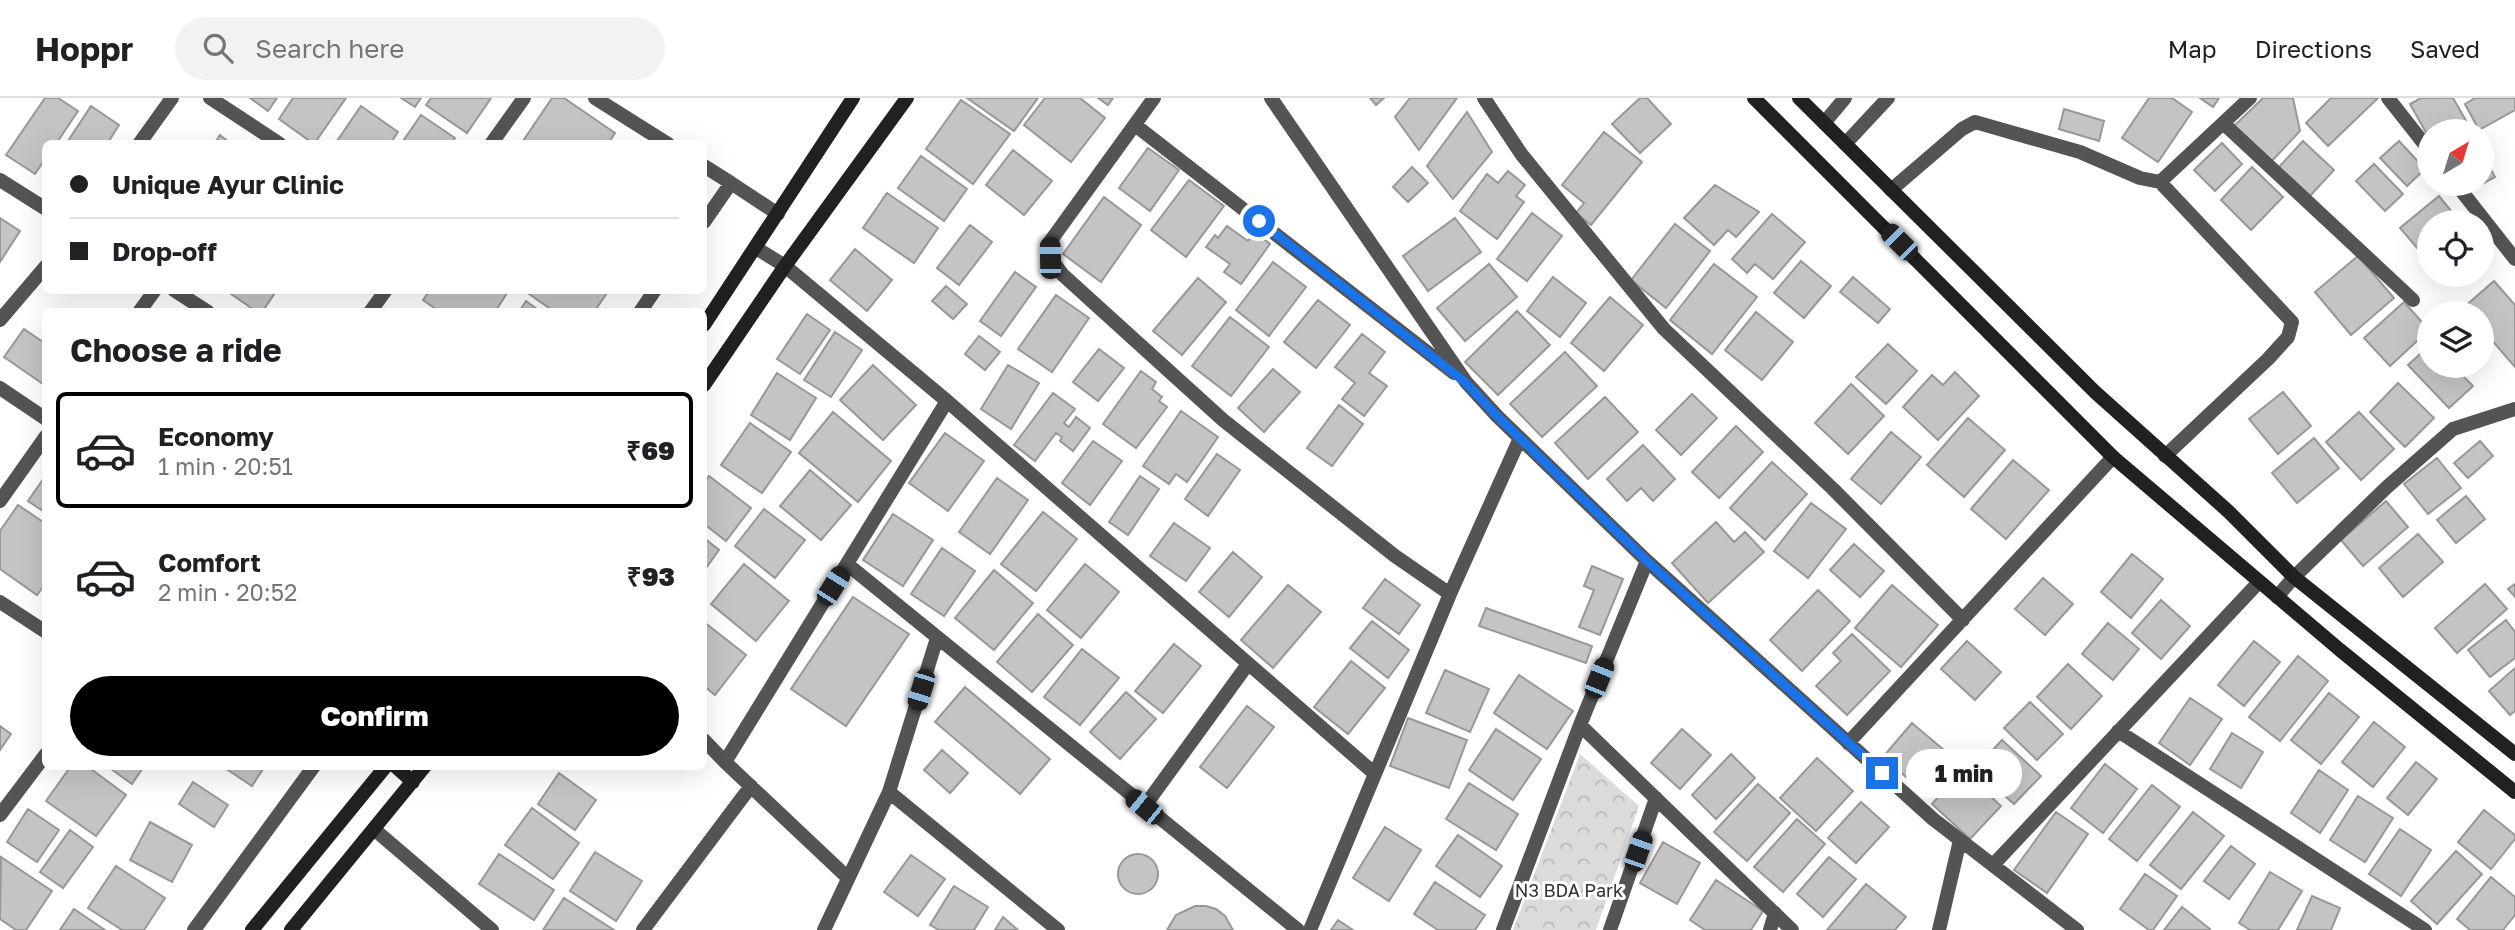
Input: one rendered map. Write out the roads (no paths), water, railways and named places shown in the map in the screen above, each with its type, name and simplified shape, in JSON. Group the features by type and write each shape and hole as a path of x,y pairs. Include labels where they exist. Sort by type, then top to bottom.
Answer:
{"street":[{"path":"142,140 172,98"},
{"path":"210,98 274,140"},
{"path":"494,140 524,98"},
{"path":"594,98 662,140"},
{"path":"707,321 853,98"},
{"path":"707,380 785,266 907,98"},
{"path":"1154,98 1049,243 1050,258 1063,275 1223,420 1395,556 1450,594"},
{"path":"1271,98 1466,383"},
{"path":"1484,98 1522,155 1664,329 1833,489 1963,620"},
{"path":"1754,98 2113,457 2259,582 2515,792"},
{"path":"1799,98 2095,392 2229,512 2294,577 2515,754"},
{"path":"1824,123 1845,98"},
{"path":"1845,144 1888,98"},
{"path":"2160,182 2250,98"},
{"path":"2388,98 2417,135"},
{"path":"1891,190 1962,129 1975,122 2080,152 2140,178 2160,182 2292,323 2288,337 2268,359 2165,456"},
{"path":"2223,123 2413,300"},
{"path":"1135,124 1466,383 1647,561 1848,743 1933,819 2077,930"},
{"path":"707,168 778,214"},
{"path":"0,180 42,206"},
{"path":"707,218 731,183"},
{"path":"2465,196 2515,259"},
{"path":"756,248 785,266 947,401 1375,774"},
{"path":"0,320 42,271"},
{"path":"180,294 202,308"},
{"path":"0,388 42,416"},
{"path":"725,762 947,401"},
{"path":"2277,597 2294,577 2387,487 2454,429 2515,410"},
{"path":"1310,930 1450,594 1520,438"},
{"path":"0,501 42,442"},
{"path":"1848,743 2113,457"},
{"path":"1503,930 1580,725 1647,561"},
{"path":"847,564 1298,930"},
{"path":"1993,865 2259,582"},
{"path":"0,602 42,629"},
{"path":"824,930 889,792 937,638"},
{"path":"1144,807 1248,664"},
{"path":"1580,725 1792,930"},
{"path":"2118,731 2425,930"},
{"path":"707,743 848,878"},
{"path":"0,815 42,759"},
{"path":"194,930 311,770"},
{"path":"252,930 383,770"},
{"path":"400,770 413,782"},
{"path":"290,930 422,770"},
{"path":"643,930 751,786"},
{"path":"889,792 1058,930"},
{"path":"1610,930 1656,798"},
{"path":"375,830 492,930"},
{"path":"1939,930 1960,840"},
{"path":"1770,930 1775,913"}],"park label":[{"name":"N3 BDA Park","path":"1569,890"}]}
